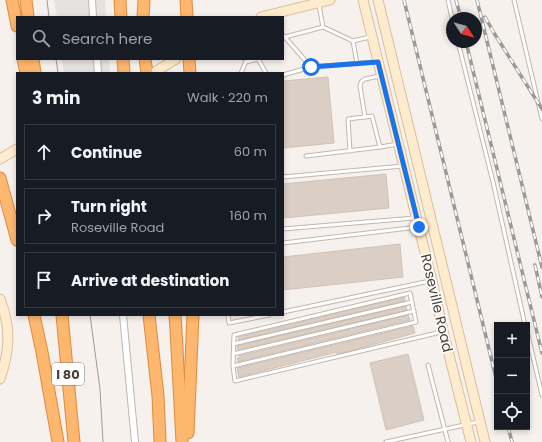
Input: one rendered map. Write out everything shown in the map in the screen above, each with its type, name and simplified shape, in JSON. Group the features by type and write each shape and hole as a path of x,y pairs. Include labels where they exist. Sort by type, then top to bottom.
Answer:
{"highway":[{"path":"12,0 16,21"},
{"path":"26,0 28,16"},
{"path":"120,0 121,16"},
{"path":"143,16 144,0"},
{"path":"186,0 187,16"},
{"path":"23,60 26,72"},
{"path":"33,60 35,72"},
{"path":"123,60 124,72"},
{"path":"145,60 147,72"},
{"path":"189,60 190,72"},
{"path":"0,178 16,236"},
{"path":"34,316 58,442"},
{"name":"I 80","path":"62,316 74,442"},
{"path":"149,316 158,396 160,442"},
{"path":"175,316 182,442"},
{"path":"187,442 193,316"}],"main road":[{"path":"275,15 303,3 319,3 330,0"},
{"name":"Roseville Road","path":"363,0 471,442"},
{"name":"Roseville Road","path":"378,0 485,442"},
{"path":"156,71 174,60"},
{"path":"0,159 16,150"},
{"path":"0,298 4,308 8,333 5,366 0,379"}],"street":[{"path":"92,0 93,16"},
{"path":"97,60 98,72"},
{"path":"123,316 135,442"}],"lane":[{"path":"448,0 451,12"},
{"path":"514,0 542,119"},
{"path":"319,3 323,27"},
{"path":"311,67 284,36 323,27 353,41 372,37"},
{"path":"353,41 357,64"},
{"path":"459,48 525,322"},
{"path":"241,72 246,60"},
{"path":"259,60 265,72"},
{"path":"284,75 311,67 378,62"},
{"path":"365,117 360,86 361,82 364,79 382,75"},
{"path":"350,151 348,119 372,116 380,147"},
{"path":"306,156 398,144"},
{"path":"284,177 404,166"},
{"path":"284,229 416,217"},
{"path":"284,243 419,227"},
{"path":"284,312 432,281"},
{"path":"233,366 416,322 410,293 234,334 233,366 234,381 443,331"},
{"path":"234,344 412,302"},
{"path":"233,354 414,311"},
{"path":"228,316 229,323 264,316"},
{"path":"530,344 542,395"},
{"path":"428,364 448,442"},
{"path":"386,442 480,421"}],"shaded area":[{"path":"54,0 105,0 106,16 57,16"},
{"path":"62,60 109,60 110,72 64,72"}],"building":[{"path":"328,77 334,143 284,148 284,81"},
{"path":"386,174 389,208 284,218 284,184"},
{"path":"400,244 403,277 284,290 284,257"},
{"path":"404,297 405,301 239,340 238,337"},
{"path":"406,306 407,310 238,350 237,346"},
{"path":"408,315 410,320 238,362 237,358 240,358 239,356"},
{"path":"413,326 415,333 346,352 337,354 337,352 239,377 237,368"},
{"path":"408,354 424,420 386,430 370,363"}],"tram line":[{"path":"47,0 49,16"},
{"path":"56,60 58,72"},
{"path":"90,316 100,389 103,442"}],"railway":[{"path":"404,0 494,370"},
{"path":"456,0 459,12"},
{"path":"477,0 542,267"},
{"path":"485,17 542,109"},
{"path":"467,48 542,353"},
{"path":"535,265 542,297"},
{"path":"509,430 512,442"}],"route":[{"path":"311,67 378,62 419,227"}]}
